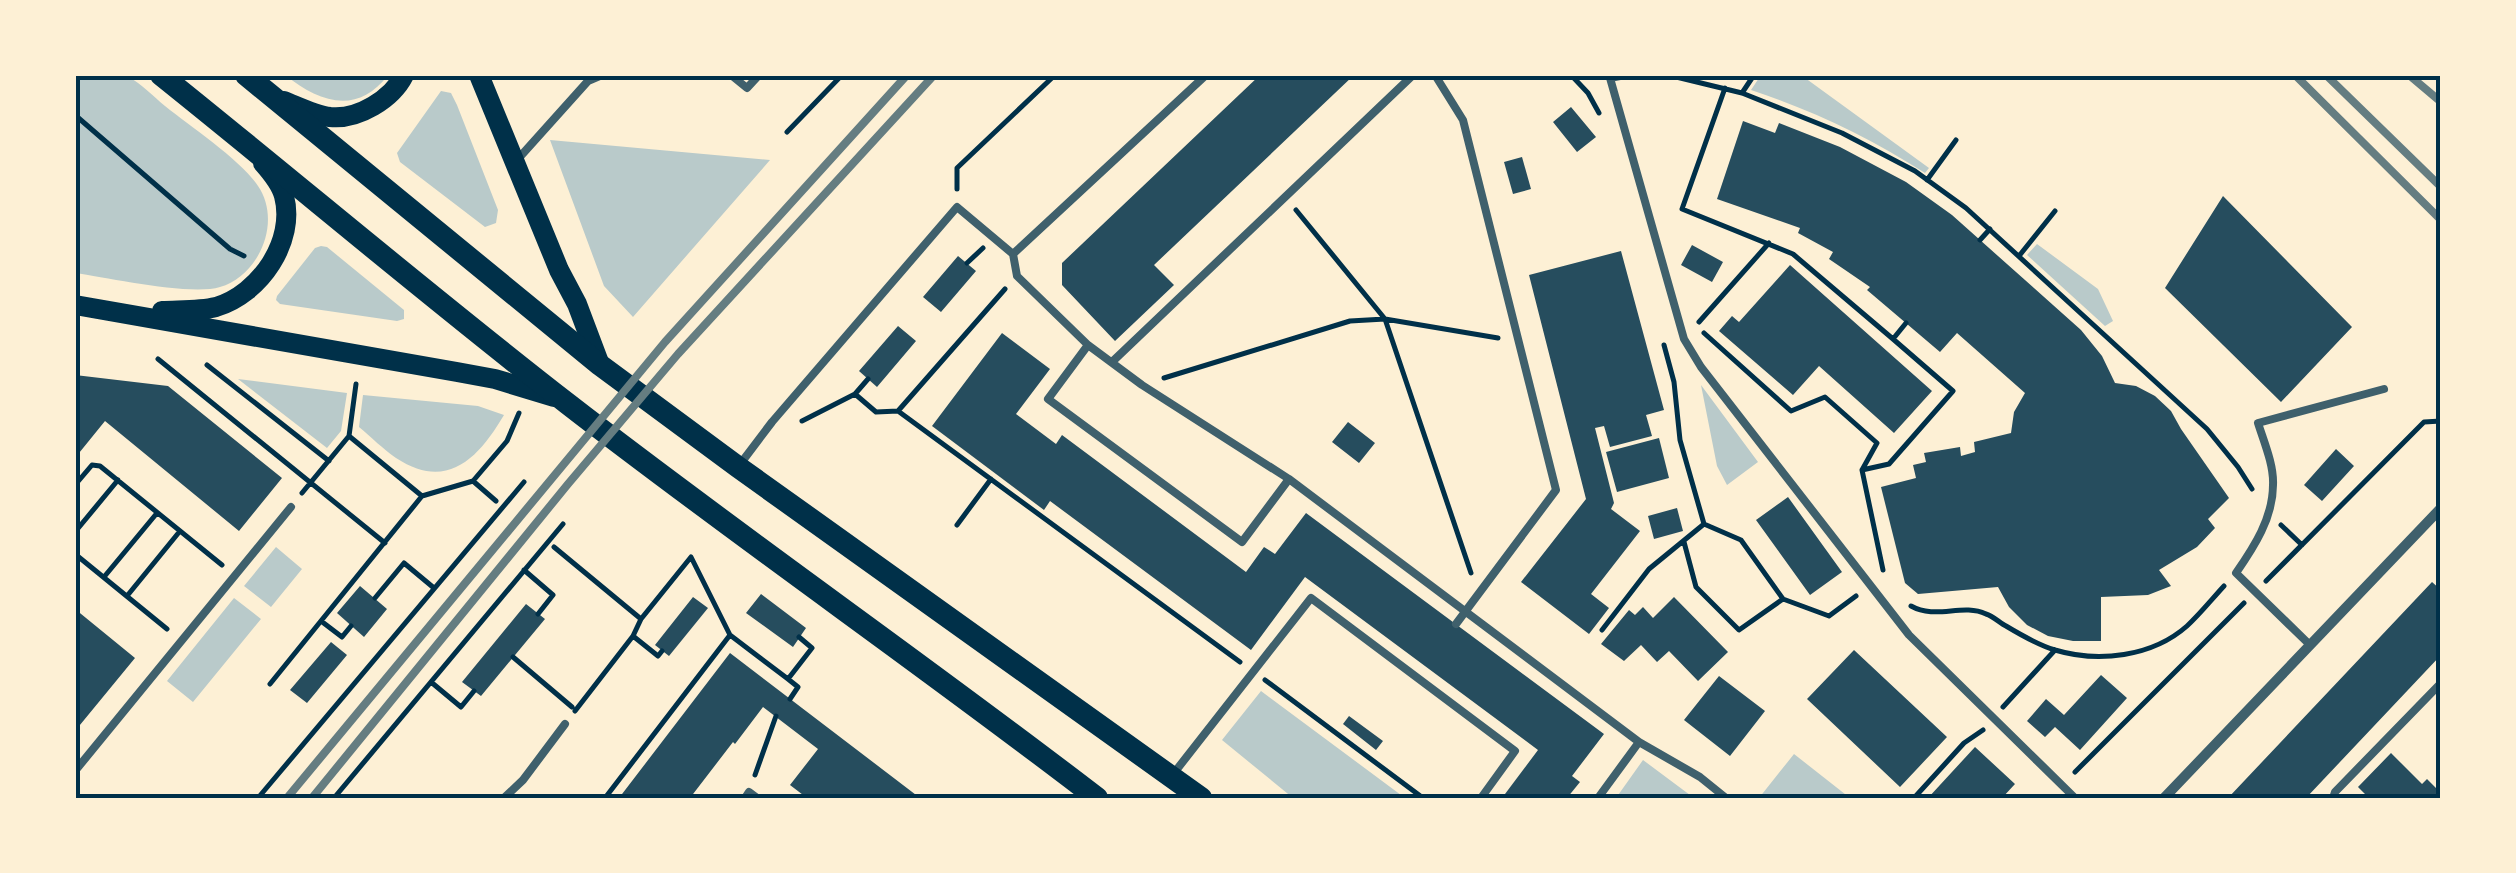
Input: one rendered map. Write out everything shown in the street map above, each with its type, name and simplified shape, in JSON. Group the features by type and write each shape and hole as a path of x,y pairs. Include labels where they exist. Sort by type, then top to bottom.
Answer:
{"main road":[{"path":"161,75 565,402 1097,798"},
{"path":"246,75 600,365 1201,798"},
{"path":"275,98 334,118 357,113 383,100 404,75"},
{"path":"479,75 600,365"},
{"path":"132,314 216,306 244,292 270,268 286,218 284,194 249,146"},
{"path":"75,306 476,376 565,402"}],"street":[{"path":"2164,798 2441,508"}],"lane":[{"path":"516,162 588,81 602,75"},
{"path":"731,75 747,88 758,75"},
{"path":"1013,254 1206,75"},
{"path":"1112,362 1413,75"},
{"path":"1436,75 1463,120 1556,490 1456,624"},
{"path":"1625,75 1610,78 1684,339 1701,367 1909,636 2075,798"},
{"path":"738,467 956,207 1013,254 1017,276 1088,344 1142,385 1289,479 1639,742 1700,777 1726,798"},
{"path":"1088,344 1048,399 1242,542 1289,479"},
{"path":"2310,645 2236,573 2255,546 2269,514 2274,484 2258,423 2384,389"},
{"path":"75,771 290,508"},
{"path":"1172,776 1310,598 1516,751 1481,798"},
{"path":"1416,677 1424,666"},
{"path":"2333,798 2441,683"},
{"path":"504,798 523,780 565,724"},
{"path":"1598,798 1639,742"}],"path":[{"path":"787,132 842,75"},
{"path":"956,168 1055,75"},
{"path":"1572,75 1588,93 1602,120"},
{"path":"1668,75 1742,93 1842,134 1927,180 1966,208 2207,428 2269,514 2302,545"},
{"path":"1742,93 1754,75"},
{"path":"1725,88 1682,209 1793,254 1953,391 1889,464 1862,470"},
{"path":"75,115 230,250 270,268"},
{"path":"1927,180 1956,140"},
{"path":"1284,196 1385,319 1478,594"},
{"path":"2020,256 2055,211"},
{"path":"1980,240 1990,229"},
{"path":"1704,524 1740,540 1784,599 1829,616 1884,576 1862,470 1876,443 1825,397 1792,411 1696,326 1769,243"},
{"path":"898,411 1017,276"},
{"path":"1142,385 1350,321 1385,319 1518,341"},
{"path":"1893,339 1906,324"},
{"path":"1684,339 1664,345 1674,382 1680,440 1704,524"},
{"path":"158,359 384,543"},
{"path":"207,365 329,460"},
{"path":"802,421 855,394 868,379"},
{"path":"290,508 348,436 356,384"},
{"path":"855,394 876,412 898,411 1423,798"},
{"path":"270,684 422,496 473,482 507,441 519,413"},
{"path":"2424,422 2441,421"},
{"path":"348,436 422,496"},
{"path":"75,485 95,464 234,576"},
{"path":"957,525 992,479"},
{"path":"75,532 118,480"},
{"path":"473,482 496,500"},
{"path":"258,798 524,482"},
{"path":"104,578 157,512"},
{"path":"334,798 564,524"},
{"path":"1602,630 1649,569 1704,524"},
{"path":"127,596 180,531"},
{"path":"1684,542 1696,587 1739,630 1784,599"},
{"path":"554,548 641,619"},
{"path":"75,554 182,640"},
{"path":"565,724 641,619 692,558 730,635 798,687 790,698"},
{"path":"375,598 404,563 434,588"},
{"path":"524,570 554,594 538,614"},
{"path":"1907,603 1923,613 1985,612 2054,650 2088,656 2117,655 2152,647 2184,628 2236,573"},
{"path":"321,620 342,637 352,626"},
{"path":"605,798 730,635"},
{"path":"632,636 658,656 662,650"},
{"path":"788,680 812,648 800,637"},
{"path":"513,658 576,710"},
{"path":"431,682 460,706 474,691"},
{"path":"750,796 776,716"}],"shaded area":[{"path":"75,75 123,75 143,86 228,155 258,186 265,200 267,230 256,259 234,281 207,289 170,288 75,273"},
{"path":"285,75 388,75 364,96 338,100 311,92"},
{"path":"1761,75 1801,75 1929,168 1925,173 1841,126 1751,90"},
{"path":"441,91 451,93 457,105 498,210 496,223 485,227 400,162 397,153"},
{"path":"550,140 770,160 633,317 604,286"},
{"path":"2037,244 2098,289 2113,321 2105,326 2027,255"},
{"path":"321,246 404,310 404,319 280,304 277,296 315,248"},
{"path":"238,379 347,393 341,431 327,448"},
{"path":"1701,385 1758,462 1727,485 1717,466"},
{"path":"363,395 478,406 504,415 473,456 460,465 431,472 396,458 359,427"},
{"path":"276,547 302,569 271,607 244,586"},
{"path":"234,598 261,619 193,702 167,681"},
{"path":"1261,691 1405,798 1293,798 1222,740"},
{"path":"1794,754 1850,798 1759,798"},
{"path":"1643,760 1694,798 1616,798"}],"building":[{"path":"1260,75 1354,75 1154,265 1174,285 1115,341 1062,285 1062,263"},
{"path":"1571,107 1596,137 1577,152 1553,122"},
{"path":"1743,121 1775,133 1779,123 1840,147 1906,182 1952,215 2081,330 2102,356 2115,383 2136,386 2171,411 2229,498 2208,519 2215,528 2197,547 2159,570 2171,586 2148,595 2101,597 2101,641 2073,641 2048,636 2027,625 2009,607 1998,587 1918,594 1905,583 1881,487 1916,478 1913,465 1926,462 1924,453 1960,447 1961,456 1975,452 1974,442 2011,433 2014,412 2025,393 1957,333 1940,352 1867,290 1870,287 1829,259 1833,252 1798,233 1800,228 1717,199"},
{"path":"1522,157 1531,189 1513,194 1504,162"},
{"path":"2223,196 2352,327 2281,402 2165,288"},
{"path":"1692,245 1723,262 1712,282 1681,265"},
{"path":"1621,251 1664,410 1646,415 1652,436 1610,447 1604,426 1595,428 1614,503 1611,509 1640,531 1591,594 1609,608 1589,634 1521,582 1586,499 1529,275"},
{"path":"958,256 976,271 941,312 923,297"},
{"path":"1790,265 1932,391 1894,433 1819,366 1793,395 1719,331 1732,316 1739,322"},
{"path":"898,326 916,341 877,387 859,371"},
{"path":"1002,333 1050,369 1016,414 1056,444 1062,435 1246,572 1264,547 1275,554 1306,513 1604,734 1572,776 1580,782 1567,798 1502,798 1538,750 1305,577 1251,650 1050,501 1044,510 932,426"},
{"path":"75,375 168,386 282,478 239,531 105,421 75,458"},
{"path":"1348,422 1375,443 1359,463 1332,442"},
{"path":"1659,438 1669,478 1617,492 1606,452"},
{"path":"2336,449 2354,466 2322,501 2304,485"},
{"path":"1788,497 1842,572 1810,595 1756,520"},
{"path":"1677,508 1683,531 1654,539 1648,516"},
{"path":"2432,582 2441,590 2441,655 2306,798 2228,798"},
{"path":"360,586 387,609 364,637 337,613"},
{"path":"761,594 806,628 793,647 746,613"},
{"path":"693,597 708,608 669,656 655,645"},
{"path":"1674,597 1728,652 1698,681 1669,651 1657,662 1641,645 1624,661 1601,644 1629,610 1635,615 1643,607 1653,618"},
{"path":"526,604 545,619 481,696 462,682"},
{"path":"75,609 135,658 75,731"},
{"path":"331,642 347,655 307,703 290,690"},
{"path":"1854,650 1947,737 1900,787 1807,699"},
{"path":"730,653 920,798 807,798 790,785 818,749 763,707 690,798 619,798"},
{"path":"2101,675 2127,698 2080,750 2055,727 2045,737 2027,721 2046,699 2064,715"},
{"path":"1719,676 1765,711 1730,756 1684,720"},
{"path":"1349,716 1383,741 1376,750 1343,724"},
{"path":"1975,747 2015,784 2002,798 1928,798"},
{"path":"2391,753 2422,784 2427,779 2437,789 2441,785 2441,798 2369,798 2358,787"}],"railway":[{"path":"287,798 665,342 907,75"},
{"path":"312,798 678,354 934,75"},
{"path":"2295,75 2441,220"},
{"path":"2326,75 2441,187"},
{"path":"2409,75 2441,102"}]}
